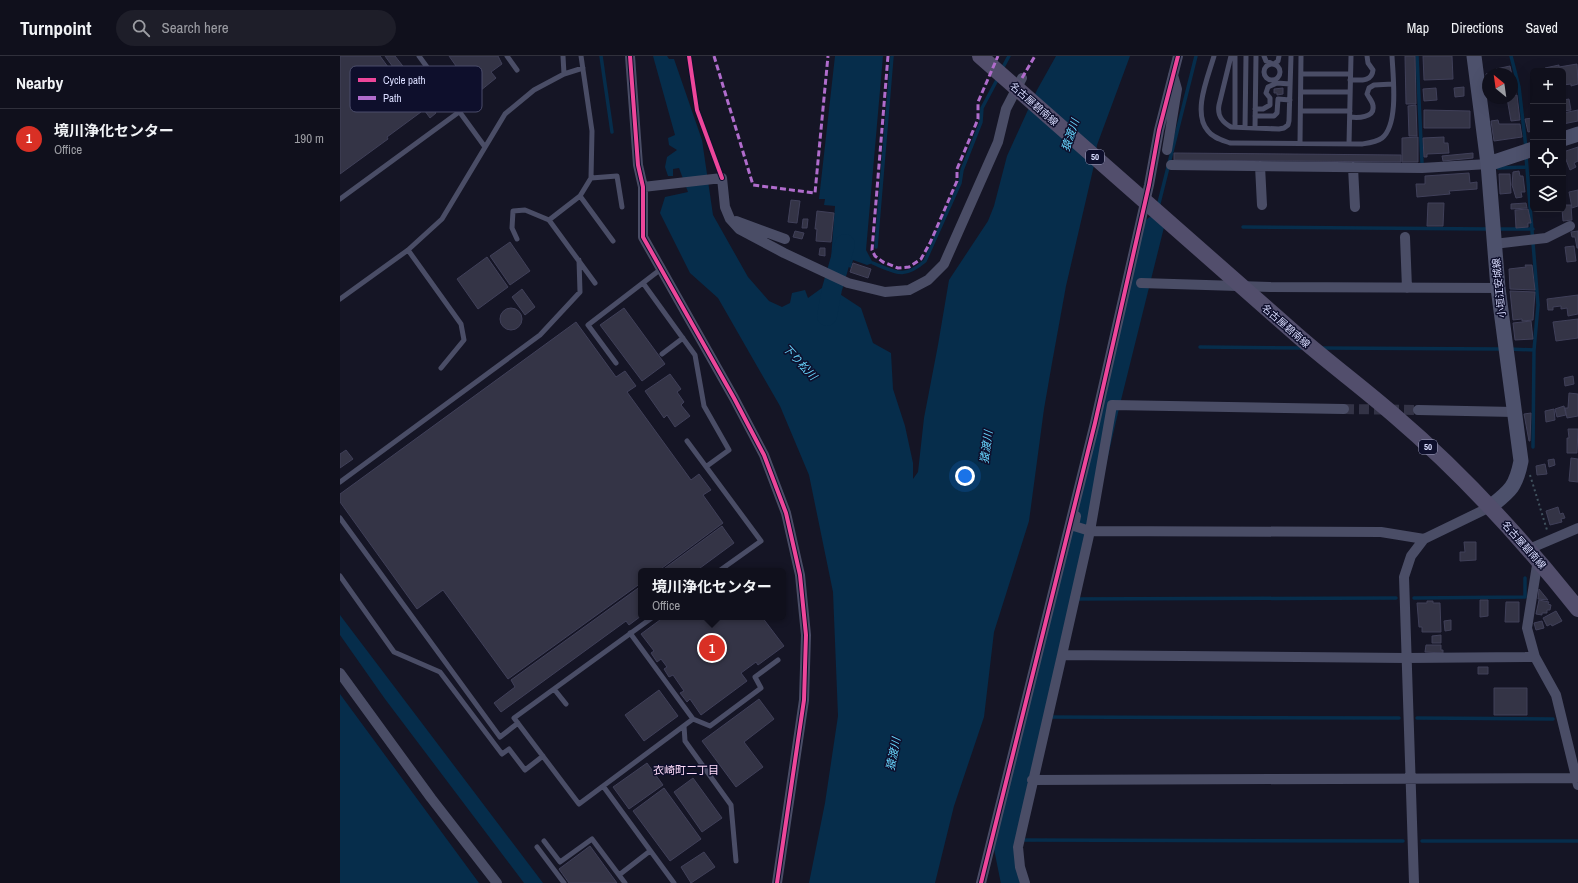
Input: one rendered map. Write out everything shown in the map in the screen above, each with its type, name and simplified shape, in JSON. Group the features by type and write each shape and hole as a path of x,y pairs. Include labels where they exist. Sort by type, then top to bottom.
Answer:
{"main road":[{"name":"名古屋碧南線","path":"980,56 1012,81 1318,354 1396,416 1490,507 1533,554 1578,609"},
{"name":"小垣江安城線","path":"1474,56 1488,164 1498,288 1521,461 1518,477 1511,490 1490,507"},
{"path":"1566,138 1578,134"},
{"path":"1488,164 1526,151"}],"street":[{"path":"630,56 638,165 648,186 643,237 734,398 764,455 786,512 800,575 806,635 804,700 777,883"},
{"path":"982,882 1081,476 1149,186 1159,130 1178,56"},
{"path":"1167,150 1177,89 1173,75"},
{"path":"648,186 721,178 725,207 730,219 739,229 798,260 848,283 886,292 908,290 928,280 944,264 998,142 1012,81"},
{"path":"1171,165 1422,168 1488,164"},
{"path":"1260,166 1262,205"},
{"path":"1353,167 1354,207"},
{"path":"730,219 785,239"},
{"path":"1493,234 1526,240 1546,238 1570,226"},
{"path":"1405,237 1407,288"},
{"path":"1141,283 1270,287 1498,288"},
{"path":"1025,883 1020,867 1018,847 1032,780 1090,531 1112,404 1344,409"},
{"path":"1418,410 1514,412"},
{"path":"1081,476 1084,486 1074,526 1090,531 1381,532 1424,539"},
{"path":"1414,883 1404,577 1411,556 1424,539 1490,507"},
{"path":"1032,780 1411,779 1577,782 1556,695 1534,657 1527,628 1533,554 1550,541 1578,528"},
{"path":"1062,655 1406,658 1534,657"},
{"path":"340,673 431,798 496,883"}],"lane":[{"path":"420,56 427,66"},
{"path":"507,56 517,70"},
{"path":"563,56 564,74"},
{"path":"549,220 580,196 591,178 592,131 581,56"},
{"path":"1214,56 1201,107 1202,121 1208,132 1218,139 1230,143 1349,144 1371,143 1382,138 1388,132 1392,124 1392,56"},
{"path":"1231,56 1218,112 1220,118 1225,124 1235,128 1279,129 1288,125 1291,56"},
{"path":"1235,56 1235,128"},
{"path":"1245,128 1246,56"},
{"path":"1255,128 1256,56"},
{"path":"1264,56 1266,61 1273,64 1280,69 1280,75 1276,79 1271,80 1266,78 1264,71 1266,66 1273,64 1278,61 1279,56"},
{"path":"1300,143 1301,56"},
{"path":"1349,144 1351,56"},
{"path":"1301,74 1350,77 1366,80 1371,76 1372,70 1368,63 1367,56"},
{"path":"340,299 408,250 442,219 505,114 534,90 564,74 583,68"},
{"path":"1256,68 1264,71"},
{"path":"1255,110 1263,109 1270,105 1270,98 1266,93 1268,86 1277,83 1290,84"},
{"path":"1350,117 1362,118 1373,110 1373,105 1367,94 1369,88 1374,85 1393,84"},
{"path":"1301,92 1350,92"},
{"path":"1255,116 1274,116 1277,113 1278,99 1290,100"},
{"path":"1301,111 1350,111"},
{"path":"340,199 460,112 485,147"},
{"path":"591,178 617,176 622,208"},
{"path":"580,196 613,241"},
{"path":"517,239 512,228 513,211 524,210 549,220 595,283"},
{"path":"408,250 461,324 464,340 441,368"},
{"path":"340,482 540,335 580,292 579,260"},
{"path":"616,363 588,325 661,268"},
{"path":"642,283 695,355 704,406 728,450 707,466"},
{"path":"662,354 682,338"},
{"path":"687,441 707,466 761,541 723,568"},
{"path":"340,518 500,736 518,723"},
{"path":"340,576 394,652 440,672 502,754 509,749 525,770 543,756"},
{"path":"649,620 514,718 579,804 693,719"},
{"path":"630,633 693,719 710,726 761,688 755,677 778,660"},
{"path":"554,689 566,704"},
{"path":"684,726 685,741 731,805 736,861"},
{"path":"603,786 674,883"},
{"path":"544,841 560,862 592,839 625,883"},
{"path":"537,847 564,883"},
{"path":"619,875 650,851"}],"path":[{"path":"1521,461 1532,477 1550,541"}],"water":[{"path":"653,56 667,56 669,59 674,59 702,140 713,215 748,277 769,301 782,307 790,303 792,293 805,290 808,298 826,285 861,308 873,343 891,353 893,389 905,426 913,463 913,479 918,472 924,418 949,280 988,221 994,206 1007,156 1037,90 1056,56 1130,56 1097,145 1095,161 1066,286 1052,363 1044,409 1029,521 994,632 984,717 954,806 935,883 809,883 825,803 838,716 833,592 809,475 780,406 718,298 690,273 660,213 665,197 688,192 679,168 673,169 673,176 668,176 665,167 667,157 677,150 669,145 668,138 675,135"},
{"path":"835,56 883,56 866,250 873,263 867,265 853,260 851,268 846,266 844,274 833,267 836,261 831,259 835,206 824,205 825,199 819,199"},
{"path":"340,615 543,883 524,883 385,699 340,635"},
{"path":"340,694 479,883 340,883"}],"building":[{"path":"340,56 380,56 387,66 350,66 350,112 421,112 387,137 388,139 340,174"},
{"path":"385,56 395,56 403,66 392,66"},
{"path":"449,56 498,56 502,64 491,72 496,78 482,89 482,66 456,66"},
{"path":"1405,56 1415,56 1416,104 1406,104"},
{"path":"1423,56 1452,56 1453,79 1424,80"},
{"path":"1577,64 1578,84 1571,86 1571,84 1566,85 1566,68 1545,68 1559,65 1559,67"},
{"path":"1464,87 1464,96 1455,97 1454,88"},
{"path":"1283,88 1283,94 1277,95 1277,93 1274,93 1274,89"},
{"path":"1436,88 1437,100 1424,101 1423,89"},
{"path":"1569,99 1571,110 1566,111 1566,100"},
{"path":"1518,103 1520,120 1511,121 1508,104"},
{"path":"1416,105 1417,136 1409,136 1408,106"},
{"path":"1424,110 1470,111 1470,128 1424,128"},
{"path":"1578,110 1578,121 1566,123 1566,112"},
{"path":"426,112 435,112 436,113 430,118"},
{"path":"1530,118 1530,132 1528,132 1525,119"},
{"path":"1498,120 1499,124 1520,124 1522,137 1494,141 1491,121"},
{"path":"1418,137 1418,162 1402,162 1402,138"},
{"path":"1444,137 1444,143 1448,143 1449,153 1427,154 1427,157 1424,157 1423,138"},
{"path":"1578,147 1578,161 1574,163 1576,167 1570,170 1566,160 1566,151"},
{"path":"1174,153 1401,155 1401,162 1174,160"},
{"path":"1473,153 1473,158 1443,161 1442,156"},
{"path":"1519,171 1520,176 1523,176 1525,192 1521,192 1522,197 1516,198 1512,185 1513,172"},
{"path":"1469,173 1470,183 1477,182 1477,189 1449,191 1450,194 1417,197 1416,184 1425,184 1425,176"},
{"path":"1499,174 1510,174 1511,193 1500,194"},
{"path":"1578,190 1578,206 1572,208 1569,192"},
{"path":"791,200 800,201 797,223 788,222"},
{"path":"1428,203 1444,203 1443,226 1427,226"},
{"path":"1526,203 1527,208 1511,209 1511,204"},
{"path":"1566,205 1571,205 1572,220 1563,221 1562,212 1566,212"},
{"path":"1528,209 1531,223 1528,223 1528,227 1516,228 1515,210"},
{"path":"817,211 834,213 831,242 816,241 817,229 815,229"},
{"path":"803,219 808,219 807,228 802,228"},
{"path":"795,231 804,233 802,239 793,237"},
{"path":"1578,231 1577,248 1575,237 1572,237 1571,232"},
{"path":"510,242 530,271 510,285 490,256"},
{"path":"1574,246 1576,261 1567,262 1565,247"},
{"path":"820,248 825,248 825,256 819,255"},
{"path":"487,257 508,287 478,309 457,279"},
{"path":"853,263 871,269 868,278 850,272"},
{"path":"1525,265 1532,265 1535,290 1510,289 1509,269 1526,267"},
{"path":"522,289 535,307 525,315 512,297"},
{"path":"1510,291 1535,292 1533,320 1513,320"},
{"path":"1578,295 1578,314 1568,316 1567,308 1561,309 1561,306 1553,307 1553,310 1548,310 1547,299"},
{"path":"511,308 519,311 522,319 519,327 511,330 503,327 500,319 503,311"},
{"path":"624,308 665,364 642,381 600,325"},
{"path":"1578,319 1578,338 1556,341 1553,322"},
{"path":"1531,321 1533,339 1515,340 1513,323"},
{"path":"576,322 616,377 625,371 636,386 627,392 691,480 699,474 711,490 703,495 723,523 662,568 638,568 638,585 508,679 443,590 417,609 340,502 340,494"},
{"path":"670,374 681,389 677,392 684,402 681,405 690,416 675,427 667,415 664,418 645,391"},
{"path":"1573,376 1574,384 1565,386 1564,378"},
{"path":"1569,393 1578,394 1578,416 1567,418 1565,408 1568,408"},
{"path":"1564,406 1566,415 1557,417 1555,409"},
{"path":"1554,409 1555,420 1546,422 1545,411"},
{"path":"1531,413 1530,441 1529,441 1524,414"},
{"path":"1568,429 1578,429 1577,453 1567,453 1567,438 1569,438"},
{"path":"346,450 353,459 340,468 340,454"},
{"path":"1571,458 1578,459 1578,482 1569,481"},
{"path":"1554,459 1555,465 1549,467 1548,460"},
{"path":"1545,464 1547,474 1537,475 1536,466"},
{"path":"1558,507 1560,514 1563,513 1565,518 1561,519 1562,522 1550,525 1546,511"},
{"path":"722,526 734,543 700,568 665,568"},
{"path":"1464,542 1476,542 1476,560 1460,561 1460,552 1465,552"},
{"path":"638,588 638,618 629,625 626,621 501,712 494,703 515,687 511,680"},
{"path":"1539,589 1548,600 1538,599"},
{"path":"1480,600 1488,600 1488,616 1480,617"},
{"path":"1539,600 1549,602 1548,604 1551,605 1550,610 1547,610 1547,613 1542,613 1542,615 1536,614"},
{"path":"1427,601 1440,603 1441,632 1422,632 1422,627 1419,627 1417,603 1427,603"},
{"path":"1506,602 1519,602 1519,622 1505,622"},
{"path":"1556,611 1562,621 1552,626 1551,624 1547,626 1543,618"},
{"path":"660,620 764,620 784,646 758,665 756,662 741,673 747,681 701,715 690,699 687,702 680,693 684,691 673,675 669,677 664,669 667,667 661,659 657,662 651,653 654,651 641,634"},
{"path":"1451,620 1451,630 1445,631 1444,621"},
{"path":"1542,621 1544,628 1536,630 1534,623"},
{"path":"1441,635 1441,643 1432,643 1432,636"},
{"path":"1426,645 1441,645 1441,650 1443,650 1443,653 1425,652"},
{"path":"1478,667 1488,667 1488,674 1478,674"},
{"path":"1494,688 1527,688 1527,715 1494,715"},
{"path":"659,690 678,716 644,741 625,715"},
{"path":"759,699 774,719 744,742 763,767 736,787 702,741"},
{"path":"647,763 663,785 629,809 613,787"},
{"path":"693,778 722,818 702,832 674,792"},
{"path":"664,788 701,839 670,861 633,811"},
{"path":"590,846 617,883 569,883 559,869"},
{"path":"704,852 715,867 691,883 681,867"}],"waterway":[{"path":"601,56 612,132"},
{"path":"876,247 892,56"},
{"path":"1002,69 1009,56"},
{"path":"1158,207 1196,56"},
{"path":"1417,56 1422,163"},
{"path":"1511,56 1519,87 1526,148"},
{"path":"873,263 894,272 906,272 918,267 925,261 960,183 962,170 981,122 982,108 998,78"},
{"path":"1526,156 1538,305 1534,350 1533,447"},
{"path":"1498,168 1527,167"},
{"path":"1154,226 1155,217"},
{"path":"1011,883 1004,848 1110,403 1154,226"},
{"path":"1243,227 1490,229"},
{"path":"1498,229 1533,229"},
{"path":"827,316 832,289 845,244"},
{"path":"1200,347 1305,348"},
{"path":"1321,348 1503,349"},
{"path":"1509,349 1534,350"},
{"path":"1414,598 1525,597 1525,578"},
{"path":"1064,599 1396,598"},
{"path":"1036,717 1399,718"},
{"path":"1417,718 1553,719"},
{"path":"1006,840 1403,841"},
{"path":"1422,841 1578,841"}],"tunnel":[{"path":"1344,409 1418,410"}],"marked path":[{"path":"714,56 753,185 815,193 828,56"},
{"path":"888,56 872,250 875,256 883,262 898,268 909,267 921,259 930,243 957,181 957,169 978,119 978,102 998,56"},
{"path":"1022,78 1035,56"}],"cycle path":[{"path":"630,56 638,165 643,187 643,237 734,398 764,455 786,513 800,575 806,635 804,700 777,883"},
{"path":"689,56 697,110 722,178"},
{"path":"981,883 1095,423 1149,185 1159,130 1178,56"}],"place":[{"name":"境川浄化センター","path":"712,648"}],"district":[{"name":"衣崎町二丁目","path":"686,770"}],"water label":[{"name":"猿渡川","path":"1070,135"},
{"name":"下り松川","path":"800,362"},
{"name":"猿渡川","path":"986,447"},
{"name":"猿渡川","path":"893,754"}]}
